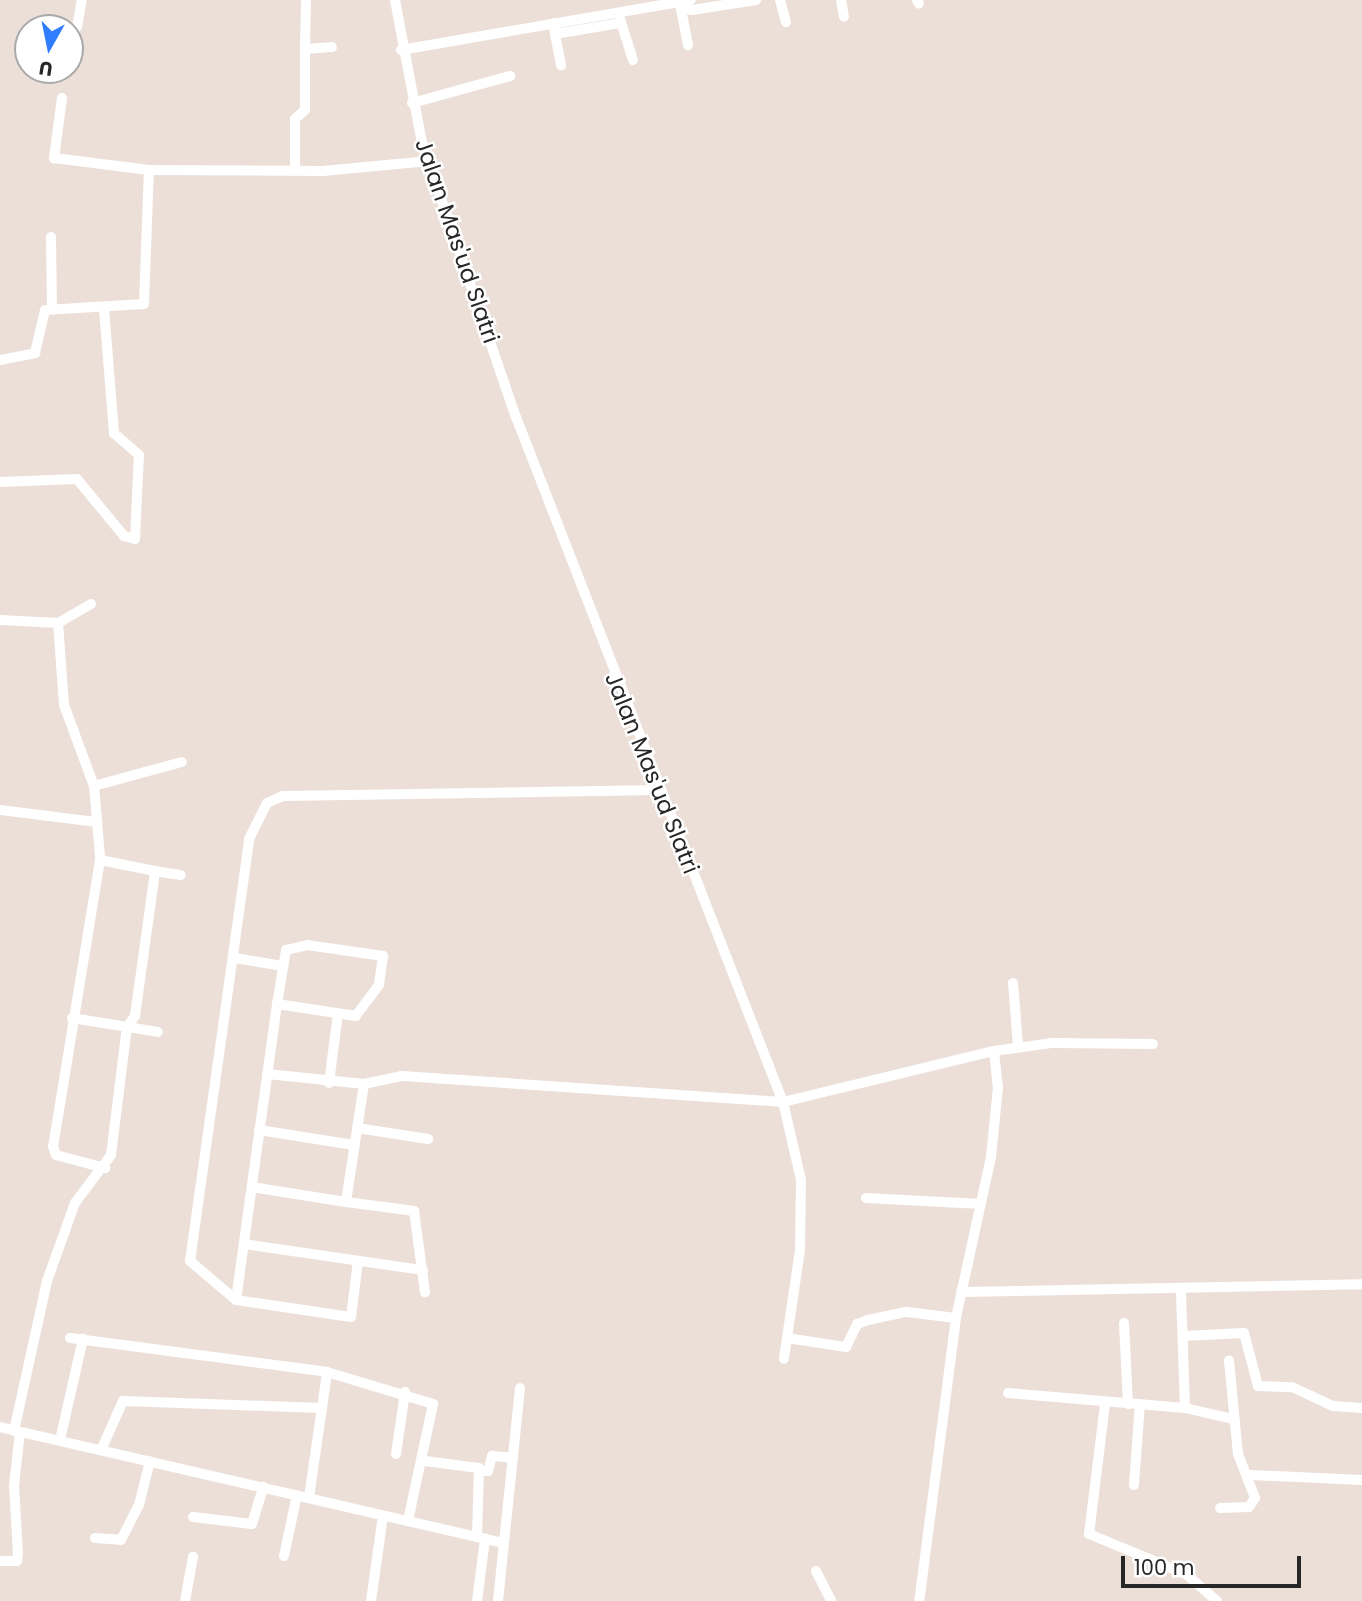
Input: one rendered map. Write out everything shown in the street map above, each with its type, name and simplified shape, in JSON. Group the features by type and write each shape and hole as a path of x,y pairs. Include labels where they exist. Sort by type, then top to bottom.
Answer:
{"street":[{"path":"295,171 295,119 305,110 306,0"},
{"name":"Jalan Mas'ud Slatri","path":"396,0 401,50 412,103 516,417 658,790 783,1102 802,1180 784,1359"},
{"path":"680,6 691,0"},
{"path":"401,50 618,12 756,0"},
{"path":"780,0 786,22"},
{"path":"841,0 844,17"},
{"path":"680,6 688,45"},
{"path":"618,12 633,60"},
{"path":"554,23 561,65"},
{"path":"555,34 621,23"},
{"path":"305,49 332,47"},
{"path":"412,103 510,76"},
{"path":"62,98 54,158 149,170 295,171 429,161"},
{"path":"0,360 31,355 40,314 52,309 142,307 146,300 149,170"},
{"path":"51,236 52,309"},
{"path":"0,482 79,480 124,536 135,539 139,455 114,433 104,309"},
{"path":"0,620 58,623 91,604"},
{"path":"58,623 64,705 94,786 100,860 72,1018 53,1149 105,1168"},
{"path":"94,786 182,762"},
{"path":"358,1261 351,1317 236,1300 190,1261 235,958 249,839 267,803 283,796 658,790"},
{"path":"0,810 97,822"},
{"path":"100,860 181,875"},
{"path":"0,1561 17,1561 19,1553 14,1486 17,1431 47,1281 75,1203 105,1168 127,1027 135,1016 155,871"},
{"path":"236,1300 267,1074 277,1004 286,950 307,945 383,956 379,985 356,1017 277,1004"},
{"path":"235,958 283,966"},
{"path":"1013,983 1018,1045"},
{"path":"329,1083 338,1014"},
{"path":"72,1018 158,1032"},
{"path":"267,1074 329,1083 364,1084 402,1076 783,1102 1018,1045 1153,1044"},
{"path":"919,1601 956,1318 981,1204 998,1087 994,1051"},
{"path":"346,1202 364,1084"},
{"path":"357,1128 428,1139"},
{"path":"260,1129 354,1145"},
{"path":"252,1187 414,1211 425,1292"},
{"path":"866,1198 981,1204"},
{"path":"244,1244 423,1270"},
{"path":"961,1292 1181,1291 1362,1284"},
{"path":"1181,1291 1185,1408"},
{"path":"787,1338 846,1347 858,1324 868,1320 907,1312 956,1318"},
{"path":"1124,1323 1128,1404"},
{"path":"1183,1336 1244,1333 1258,1386 1292,1387 1333,1406 1362,1408"},
{"path":"70,1338 327,1372 405,1392 435,1407 425,1461 408,1521"},
{"path":"60,1440 83,1339"},
{"path":"1220,1508 1254,1504 1252,1475 1238,1454 1229,1360"},
{"path":"309,1497 327,1372"},
{"path":"498,1601 520,1388"},
{"path":"396,1454 405,1392"},
{"path":"1008,1393 1105,1404 1185,1408 1233,1419"},
{"path":"101,1450 119,1406 129,1400 321,1408"},
{"path":"1105,1404 1089,1534 1186,1574 1217,1601"},
{"path":"1134,1485 1140,1404"},
{"path":"0,1427 503,1543"},
{"path":"425,1461 488,1471 492,1456 513,1458"},
{"path":"95,1538 121,1540 139,1505 150,1461"},
{"path":"477,1601 481,1538 479,1471"},
{"path":"1252,1475 1362,1480"},
{"path":"193,1517 252,1524 263,1487"},
{"path":"284,1556 297,1494"},
{"path":"371,1601 383,1516"},
{"path":"185,1601 193,1556"},
{"path":"816,1571 831,1601"}]}
